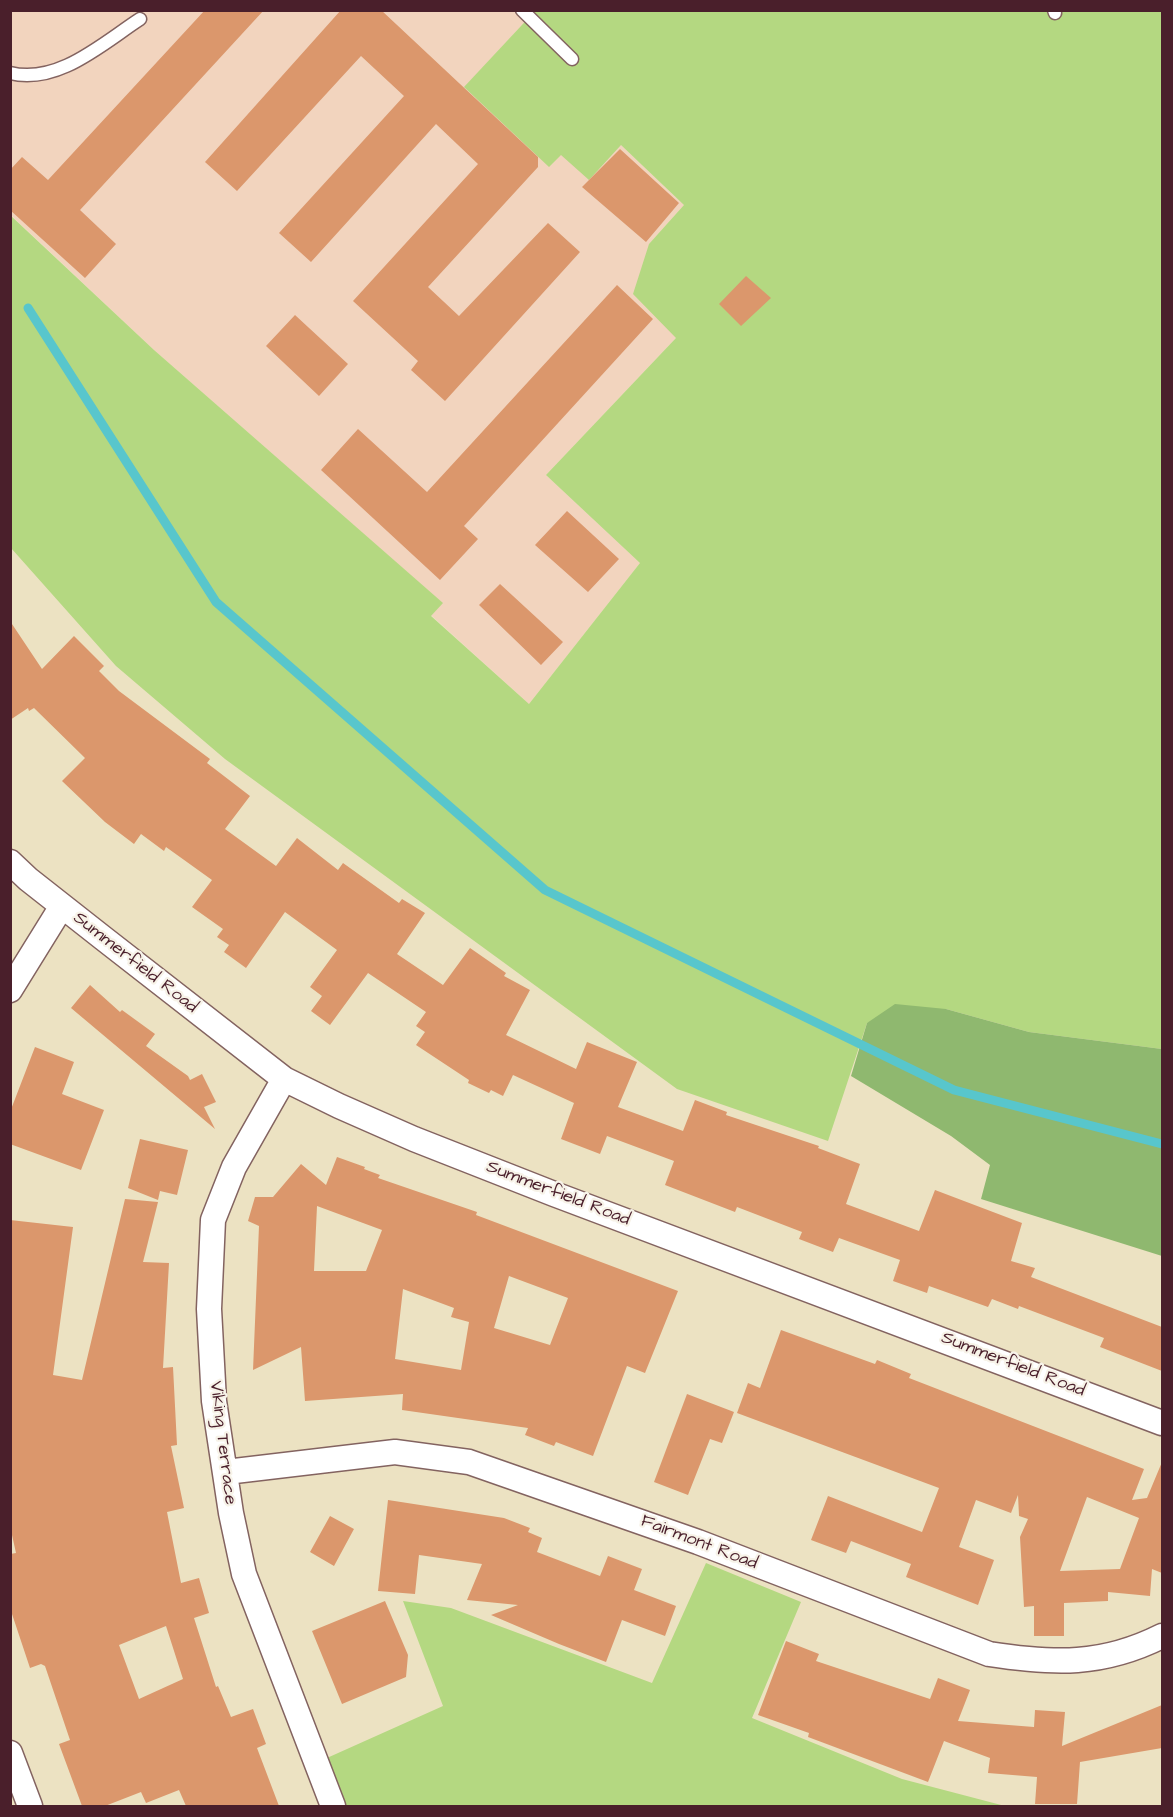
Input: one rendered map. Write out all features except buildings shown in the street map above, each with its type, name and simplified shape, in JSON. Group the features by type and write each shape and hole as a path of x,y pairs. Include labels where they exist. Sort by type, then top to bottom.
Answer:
{"street":[{"name":"Summerfield Road","path":"10,862 62,906 285,1079 425,1143 1162,1423"},
{"path":"10,990 62,906"},
{"name":"Viking Terrace","path":"285,1079 234,1167 213,1220 209,1309 214,1401 231,1513 244,1574 333,1806"},
{"name":"Fairmont Road","path":"226,1472 395,1452 468,1462 688,1538 989,1654 1021,1659 1076,1662 1127,1652 1162,1636"},
{"path":"10,1753 30,1806"}],"lane":[{"path":"522,10 572,59"},
{"path":"10,73 40,75 60,69 140,19"}],"shaded area":[{"path":"10,11 535,11 465,87 550,166 560,155 621,145 684,205 649,244 676,338 546,475 640,563 529,704 431,615 442,603 154,350 11,215"}],"green space":[{"path":"535,11 1162,11 1162,1049 1029,1032 946,1009 867,1023 828,1141 677,1089 225,759 116,666 11,548 10,215 154,350 443,603 431,616 529,704 640,563 546,475 676,338 633,294 649,244 684,205 621,145 589,180 561,155 549,167 464,87"},
{"path":"895,1004 946,1009 1029,1032 1162,1049 1162,1256 981,1199 990,1165 951,1136 851,1076 867,1023"},
{"path":"706,1563 801,1602 752,1718 902,1779 1005,1806 336,1806 318,1762 443,1706 403,1601 451,1608 652,1683"}],"waterway":[{"path":"28,308 216,602 545,890 954,1090 1162,1144"}]}
